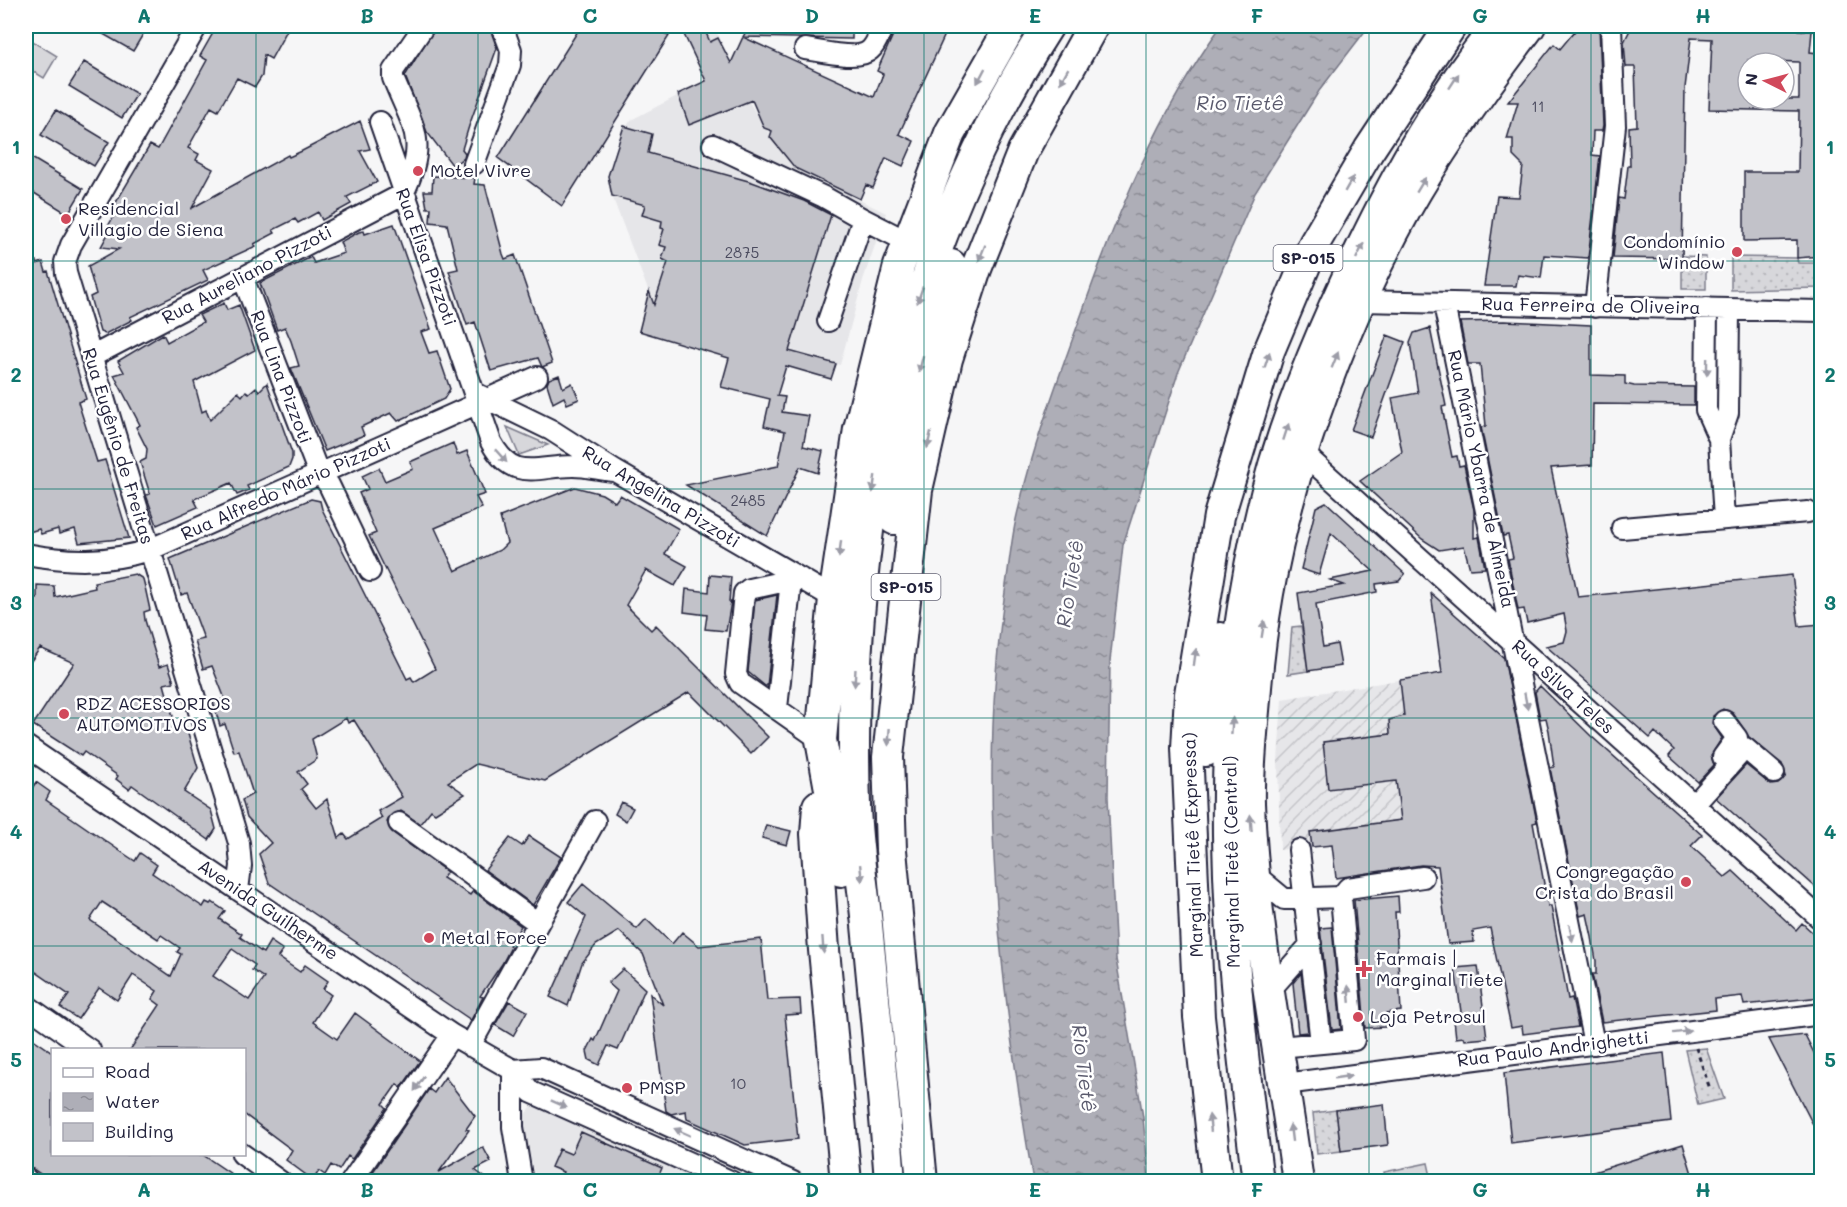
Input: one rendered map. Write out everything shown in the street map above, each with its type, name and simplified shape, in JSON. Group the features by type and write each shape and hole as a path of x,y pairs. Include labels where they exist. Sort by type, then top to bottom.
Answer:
{"highway":[{"path":"846,1182 838,1116 816,834 821,740 834,598 859,429 899,266 950,133 1011,26"},
{"path":"890,1182 855,808 854,691 860,595 874,479 899,367 918,300 950,215 994,117 1031,51 1048,26"},
{"name":"SP-015","path":"922,1182 891,850 888,757 892,698 917,490 947,359 976,269 1023,151 1094,26"},
{"name":"Marginal Tietê (Expressa)","path":"1217,1182 1200,1017 1187,748 1190,694 1219,516 1269,351 1314,244 1369,150 1451,26"},
{"name":"Marginal Tietê (Central)","path":"1258,1182 1237,1013 1230,901 1227,790 1236,668 1254,547 1274,465 1327,319 1409,152 1461,71 1497,26"},
{"path":"1298,1182 1255,888 1249,801 1258,661 1274,561 1328,378 1360,302 1407,208 1431,169 1488,81 1530,26"},
{"path":"892,698 888,630 893,538 900,466 921,364 950,269 1031,51"},
{"path":"1200,1017 1208,981 1203,769 1218,650 1237,536 1247,501 1274,465"},
{"path":"821,740 839,851 873,1182"},
{"path":"1255,888 1251,953 1270,1182"}],"street":[{"name":"Rua Eugênio de Freitas","path":"197,26 70,245 65,262 66,273 91,357 238,843 241,866 238,890"},
{"path":"403,194 414,171 418,148 393,78 393,71 424,26"},
{"path":"474,164 510,65 511,50 502,26"},
{"path":"806,49 850,55 867,53 883,26"},
{"path":"1595,306 1614,138 1611,26"},
{"name":"Rua Elisa Pizzoti","path":"380,122 403,194 480,398 491,442 499,457 509,465 522,470 575,466 615,471"},
{"path":"713,145 824,197 908,242"},
{"name":"Rua Aureliano Pizzoti","path":"91,357 403,194"},
{"path":"828,321 863,219"},
{"name":"Rua Lina Pizzoti","path":"243,278 320,474 329,486 370,571"},
{"name":"Rua Ferreira de Oliveira","path":"1360,302 1821,311"},
{"name":"Rua Mário Ybarra de Almeida","path":"1444,304 1515,644 1594,1044"},
{"path":"1707,308 1706,410 1719,439 1724,519"},
{"path":"1719,439 1728,412 1729,309"},
{"name":"Rua Alfredo Mário Pizzoti","path":"26,554 83,562 113,560 149,550 320,474 480,398 537,377"},
{"name":"Rua Angelina Pizzoti","path":"480,398 550,430 795,579 834,598"},
{"name":"Rua Silva Teles","path":"1304,454 1821,920"},
{"path":"1622,528 1808,512"},
{"path":"777,708 795,579 749,589 742,600 737,678 740,683 821,740"},
{"path":"1691,802 1737,740 1724,721"},
{"name":"Avenida Guilherme","path":"26,746 452,1035 513,1070 531,1092 732,1182"},
{"path":"1691,802 1745,748 1774,773"},
{"path":"470,1046 595,821"},
{"path":"399,823 538,923"},
{"path":"1299,850 1321,1043"},
{"path":"1279,1047 1354,1040 1341,897 1348,888 1423,877"},
{"path":"1255,888 1284,899 1341,897"},
{"path":"1270,990 1311,944"},
{"path":"26,1005 87,1048"},
{"name":"Rua Paulo Andrighetti","path":"1285,1084 1821,1014"},
{"path":"351,1182 452,1035"},
{"path":"522,1182 513,1127 513,1070 541,1068 793,1182"},
{"path":"712,1172 722,1150"},
{"path":"833,1182 842,1150"},
{"path":"243,1156 281,1182"}],"path":[{"path":"1676,1033 1695,1044 1710,1089"}],"shaded area":[{"path":"680,26 714,26 749,102 779,149 795,168 886,213 863,280 840,365 673,314 654,301 646,285 612,196 608,176 622,133 631,120 706,81"},
{"path":"26,37 57,56 44,78 26,67"},
{"path":"1682,256 1706,257 1706,289 1682,289"},
{"path":"1731,257 1797,258 1798,263 1821,263 1821,288 1731,290"},
{"path":"507,427 548,445 519,455"},
{"path":"1301,626 1308,671 1288,674 1292,627"},
{"path":"1442,673 1462,826 1280,850 1278,761 1282,699"},
{"path":"1706,1048 1724,1099 1698,1105 1685,1050"},
{"path":"534,1103 703,1181 535,1181 523,1117"},
{"path":"1336,1110 1341,1151 1317,1154 1313,1113"},
{"path":"1428,1163 1432,1181 1386,1181 1384,1172"}],"water":[{"name":"Rio Tietê","path":"1221,26 1369,26 1319,91 1255,193 1178,373 1123,545 1110,661 1108,797 1116,959 1143,1117 1149,1181 1033,1181 1002,961 992,814 997,666 1013,534 1023,489 1046,413 1095,275 1125,201 1141,164 1178,93"}],"building":[{"path":"89,26 148,26 133,51"},
{"path":"217,26 278,26 287,30 271,59 264,55 262,76 255,87 237,78 218,111 211,107 188,148 199,154 196,160 213,169 192,208 288,155 289,157 302,151 360,121 370,149 360,151 377,182 347,197 351,204 322,220 318,212 298,223 295,219 273,230 275,233 254,244 256,246 203,270 208,280 130,317 132,320 105,334 100,332 90,297 96,294 88,266 119,249 101,247 110,230 107,228 119,207 115,204 150,145 158,149 207,60 200,56"},
{"path":"436,26 489,26 497,48 462,149 465,153 464,157 453,166 427,132 405,76"},
{"path":"581,26 653,26 669,36 562,206 498,158"},
{"path":"680,26 703,26 710,42 718,38 731,63 743,37 874,97 883,74 877,71 897,26 949,26 899,134 914,141 903,166 886,158 873,188 866,185 860,199 795,168 770,137 772,131 764,128 752,100 689,125 678,94 706,81"},
{"path":"749,26 852,26 852,39 743,37"},
{"path":"1579,26 1599,26 1603,126 1602,131 1593,131 1592,155 1600,156 1588,258 1544,255 1541,278 1518,275 1516,286 1484,286 1497,196 1519,197 1523,166 1513,156 1513,139 1507,139 1518,102 1508,102 1554,44 1560,49"},
{"path":"1632,26 1799,26 1798,30 1812,31 1810,52 1818,53 1817,66 1821,66 1821,256 1797,258 1797,240 1744,241 1744,172 1798,172 1799,111 1796,111 1796,99 1799,99 1799,62 1796,62 1796,51 1736,51 1736,110 1709,109 1712,39 1691,38 1685,88 1682,259 1613,258 1619,198 1624,199 1628,166 1630,166 1629,127 1637,126 1635,67 1626,67 1624,42"},
{"path":"84,62 137,94 122,118 69,86"},
{"path":"56,110 109,142 94,166 41,135"},
{"path":"624,126 652,134 648,153 752,182 804,201 831,215 789,351 836,364 831,379 786,366 777,396 785,397 782,412 809,416 803,446 823,451 818,473 800,467 767,536 686,485 778,466 785,431 764,426 770,399 721,387 729,358 639,331 649,291 654,305 668,262 662,259 666,247 659,245 664,229 661,228 662,221 642,215 645,205 612,196 608,176"},
{"path":"30,157 83,189 68,214 26,188 26,164"},
{"path":"433,176 475,178 474,184 485,185 503,254 505,259 515,255 552,363 542,367 538,358 491,371 475,322 467,325 449,271 458,269 447,224 430,222 431,208 427,208 424,191 432,191"},
{"path":"394,224 431,329 421,332 429,353 437,351 450,389 444,399 398,421 391,413 361,427 364,435 325,451 291,368 299,366 291,341 285,327 277,330 260,283 311,257 314,263 344,253 340,242 359,232 364,231 365,234"},
{"path":"37,261 37,264 43,262 46,272 48,271 86,399 78,402 97,462 105,460 129,538 79,543 75,529 59,534 58,529 41,534 39,529 26,533 26,265"},
{"path":"224,303 227,310 239,305 255,350 194,382 202,412 206,410 210,420 238,392 242,396 246,391 249,393 256,387 259,391 267,383 292,453 292,459 289,467 247,486 249,490 237,495 231,483 194,499 198,507 157,525 146,495 150,494 140,462 146,459 147,449 136,427 140,425 114,375 124,372 118,361 163,334 167,342 203,322 199,315"},
{"path":"1504,321 1591,325 1591,375 1625,376 1625,384 1634,386 1694,387 1694,405 1593,404 1592,465 1551,468 1578,597 1792,575 1799,626 1821,624 1821,892 1716,798 1746,765 1771,785 1778,784 1786,776 1782,764 1749,737 1733,713 1723,709 1713,716 1712,723 1722,738 1711,755 1714,765 1698,782 1669,756 1674,750 1655,732 1650,738 1546,646 1564,642 1567,631 1564,614 1527,623 1524,609 1518,610 1508,559 1513,558 1508,535 1503,536 1481,427 1486,426 1480,364 1468,364 1460,322"},
{"path":"1430,328 1446,406 1442,407 1452,457 1457,456 1459,466 1464,465 1474,510 1474,538 1479,537 1485,568 1470,569 1464,546 1439,550 1422,539 1360,481 1402,452 1392,398 1418,393 1410,343 1414,333"},
{"path":"1387,335 1405,342 1371,437 1351,430"},
{"path":"559,375 563,388 572,383 579,399 567,404 564,397 553,403 547,384 549,379"},
{"path":"453,443 457,455 467,451 485,494 476,497 482,508 435,528 455,571 500,550 507,543 500,517 575,487 602,494 615,502 620,495 679,529 665,554 687,566 675,586 646,570 626,605 651,630 656,625 768,737 751,754 689,692 545,781 476,764 448,782 465,794 435,813 431,810 420,824 401,811 390,816 387,822 392,832 447,872 443,878 470,895 473,891 521,926 509,945 511,947 502,964 480,996 483,997 471,1020 269,883 259,854 271,843 247,817 242,800 253,794 239,751 234,752 225,724 220,726 213,702 225,699 212,666 203,669 195,641 204,639 187,593 181,595 170,559 311,499 320,501 407,679 411,677 414,682 435,669 369,536 376,533 359,493 368,489 362,476 379,468 385,481 413,469 410,462","holes":["346,718 348,723 354,720 402,797 378,811 382,818 348,839 344,834 339,838 327,799 316,808 301,789 307,784 298,772 317,759 312,739"]},
{"path":"1326,502 1405,574 1399,581 1376,584 1377,592 1316,604 1323,647 1337,644 1341,666 1308,671 1298,593 1344,585 1330,580 1373,571 1331,533 1319,575 1301,569 1316,507"},
{"path":"135,574 143,579 150,610 144,612 145,620 159,667 168,664 174,682 164,684 174,720 178,730 186,727 198,768 184,792 211,810 216,829 209,840 132,785 129,789 116,779 118,776 84,752 81,756 33,725 74,663 40,648 26,668 26,595 37,598 37,585 54,586 55,597 95,588 94,582"},
{"path":"710,575 731,577 729,602 731,602 726,631 705,629 707,615 684,612 686,589 709,592"},
{"path":"1431,593 1504,658 1537,822 1533,823 1548,906 1551,906 1568,999 1572,998 1578,1027 1523,1034 1522,1026 1511,1028 1490,928 1473,931 1474,942 1448,944 1438,866 1421,865 1336,878 1332,845 1312,847 1310,832 1401,820 1396,781 1328,789 1323,742 1390,734 1389,720 1404,716 1400,680 1442,673"},
{"path":"777,595 767,686 765,686 748,672 755,600"},
{"path":"1540,686 1591,736 1702,835 1691,846 1725,877 1733,871 1796,930 1802,923 1821,940 1821,997 1744,1005 1742,996 1715,999 1716,1010 1602,1022 1592,974 1596,974 1596,961 1592,937 1587,914 1580,916 1550,768 1554,767 1549,731 1546,718 1540,719 1535,692"},
{"path":"36,782 50,792 46,800 120,851 135,861 140,853 157,865 152,873 203,907 206,902 210,904 212,902 225,911 219,919 242,934 240,937 263,953 270,941 283,950 278,957 300,972 305,965 328,981 323,989 331,995 313,1022 337,1039 355,1013 420,1061 401,1088 397,1084 383,1104 387,1108 352,1159 348,1156 339,1170 331,1165 325,1175 319,1171 313,1180 286,1160 292,1150 246,1116 246,1048 131,1048 160,1005 152,999 157,991 133,975 117,1000 99,988 78,1019 60,1007 69,995 26,965 26,787 31,790","holes":["102,902 158,939 161,935 180,948 177,952 181,954 171,976 90,920","232,949 255,965 252,970 264,978 249,1000 213,976"]},
{"path":"621,802 633,808 626,821 615,814"},
{"path":"766,825 791,831 787,845 762,838"},
{"path":"529,836 561,857 533,905 485,870 510,838 522,846"},
{"path":"583,884 637,929 646,919 672,944 682,932 699,946 761,939 767,1000 800,999 801,1014 785,1015 798,1139 745,1145 687,1119 686,1111 671,1114 666,1111 650,994 663,1005 643,954 619,931 596,945 582,963 568,1006 550,997 586,917 568,902"},
{"path":"1398,896 1399,912 1395,912 1401,1011 1386,1013 1385,1027 1365,1028 1354,900"},
{"path":"1332,927 1341,1029 1332,1030 1320,928"},
{"path":"1478,966 1487,1038 1465,1040 1464,1037 1456,1038 1454,1020 1462,1019 1455,968"},
{"path":"623,969 645,989 618,1050 608,1046 599,1065 589,1060 587,1051 593,1039 595,1041 617,991 608,983"},
{"path":"1301,973 1308,1032 1298,1033 1293,983"},
{"path":"509,1001 527,1011 513,1036 495,1025"},
{"path":"26,1034 51,1051 51,1156 204,1156 243,1182 52,1182 26,1164"},
{"path":"1805,1035 1821,1067 1821,1140 1769,1039"},
{"path":"1664,1053 1671,1122 1511,1143 1504,1073"},
{"path":"445,1077 475,1116 466,1129 469,1130 439,1172 483,1147 491,1162 475,1170 491,1182 366,1182 429,1089 434,1093"},
{"path":"1384,1104 1388,1145 1341,1151 1336,1110"},
{"path":"581,1132 662,1168 656,1182 559,1182 563,1172 551,1167 559,1149 571,1154"},
{"path":"1683,1144 1693,1177 1678,1182 1572,1182 1571,1179"}],"place":[{"name":"Motel Vivre","path":"418,171"},
{"name":"Residencial Villagio de Siena","path":"66,219"},
{"name":"Condomínio Window","path":"1737,252"},
{"name":"RDZ ACESSORIOS AUTOMOTIVOS","path":"64,714"},
{"name":"Congregação Crista do Brasil","path":"1686,882"},
{"name":"Metal Force","path":"429,938"},
{"name":"Farmais | Marginal Tiete","path":"1364,969"},
{"name":"Loja Petrosul","path":"1358,1017"},
{"name":"PMSP","path":"627,1088"}]}
